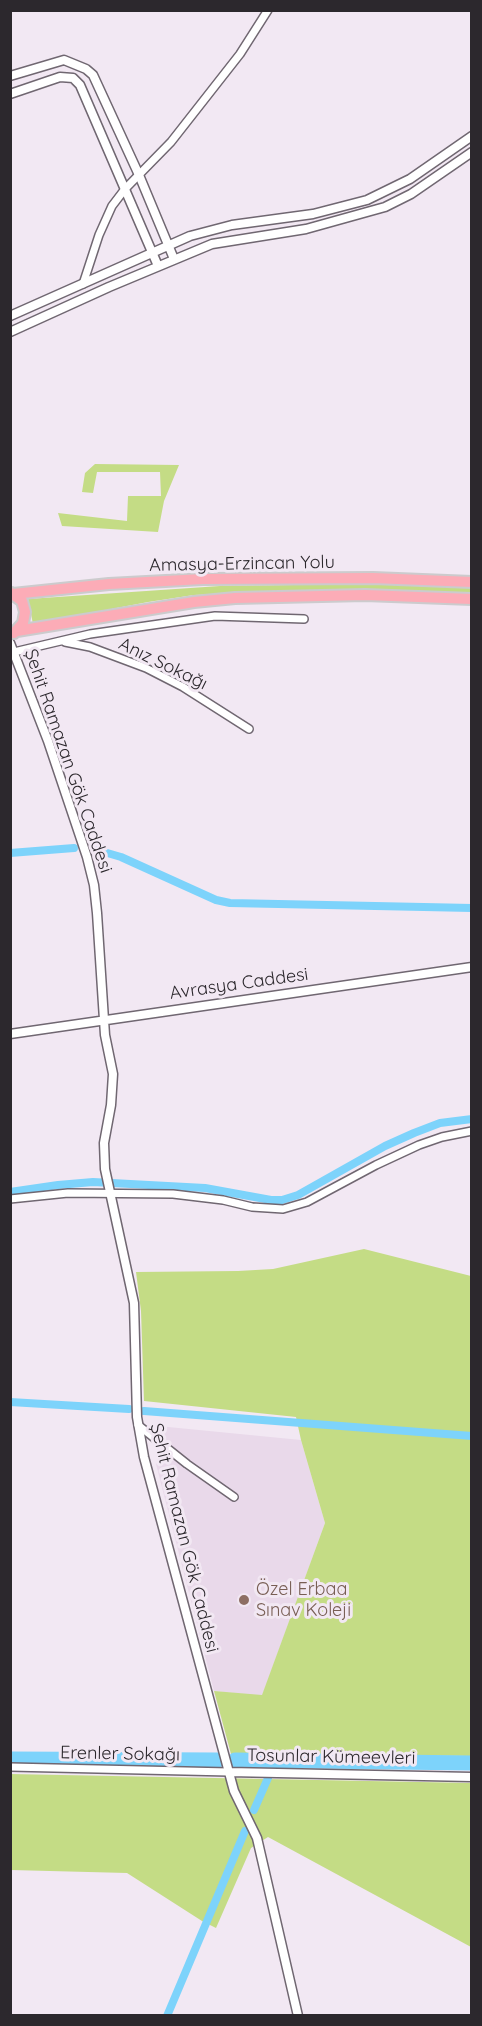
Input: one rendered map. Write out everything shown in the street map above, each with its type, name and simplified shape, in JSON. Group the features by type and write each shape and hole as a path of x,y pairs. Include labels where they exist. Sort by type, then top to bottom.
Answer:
{"highway":[{"name":"Amasya-Erzincan Yolu","path":"11,591 203,579 373,578 471,582"},
{"path":"11,591 22,601 26,612 23,623 14,633"},
{"name":"Amasya-Erzincan Yolu","path":"14,633 183,604 235,598 365,595 471,599"}],"street":[{"path":"83,284 106,217 125,189 171,141 240,54 268,10"},
{"path":"10,76 64,60 86,69 93,75 139,175 174,259"},
{"path":"10,94 60,77 73,78 80,85 158,266"},
{"path":"10,316 168,246 212,230 313,214 367,200 410,179 471,136"},
{"path":"10,332 212,244 306,229 385,207 411,194 471,152"},
{"path":"12,648 215,616 304,619"},
{"name":"Anız Sokağı","path":"58,642 90,647 146,668 191,692 249,729"},
{"name":"Şehit Ramazan Gök Caddesi","path":"12,648 48,741 90,867 97,913 104,1020 113,1074 111,1105 104,1143 105,1169 134,1303 138,1425 162,1528 229,1772"},
{"name":"Avrasya Caddesi","path":"10,1034 471,967"},
{"path":"10,1199 68,1193 173,1194 223,1200 252,1207 283,1209 307,1202 419,1145 441,1137 471,1131"},
{"path":"138,1425 234,1497"},
{"name":"Erenler Sokağı","path":"10,1767 229,1772"},
{"name":"Tosunlar Kümeevleri","path":"298,2016 257,1838 234,1791 229,1772 471,1777"}],"shaded area":[{"name":"Özel Erbaa Sınav Koleji","path":"158,1426 301,1440 325,1523 262,1696 214,1691 156,1464 171,1448 153,1429"}],"green space":[{"path":"95,464 179,465 164,501 158,532 62,526 58,513 127,521 128,496 161,496 160,472 97,472 93,493 82,492 85,473"},
{"path":"365,584 472,588 471,594 325,590 194,595 33,624 28,599 220,586"},
{"path":"364,1249 471,1276 471,1756 231,1754 214,1691 262,1695 325,1523 296,1417 144,1401 141,1311 136,1272 273,1269"},
{"path":"10,1774 471,1783 471,1947 268,1837 251,1848 216,1928 127,1873 11,1870"}],"waterway":[{"path":"10,853 74,848"},
{"path":"97,850 121,857 216,900 230,903 472,908"},
{"path":"10,1192 93,1182 205,1188 282,1200 298,1195 385,1146 414,1133 440,1123 472,1119"},
{"path":"10,1402 129,1409"},
{"path":"144,1411 472,1436"},
{"path":"10,1759 218,1760"},
{"path":"235,1760 472,1763"},
{"path":"254,1810 268,1778"},
{"path":"167,2016 245,1831"}],"place":[{"name":"Özel Erbaa Sınav Koleji","path":"244,1600"}]}
